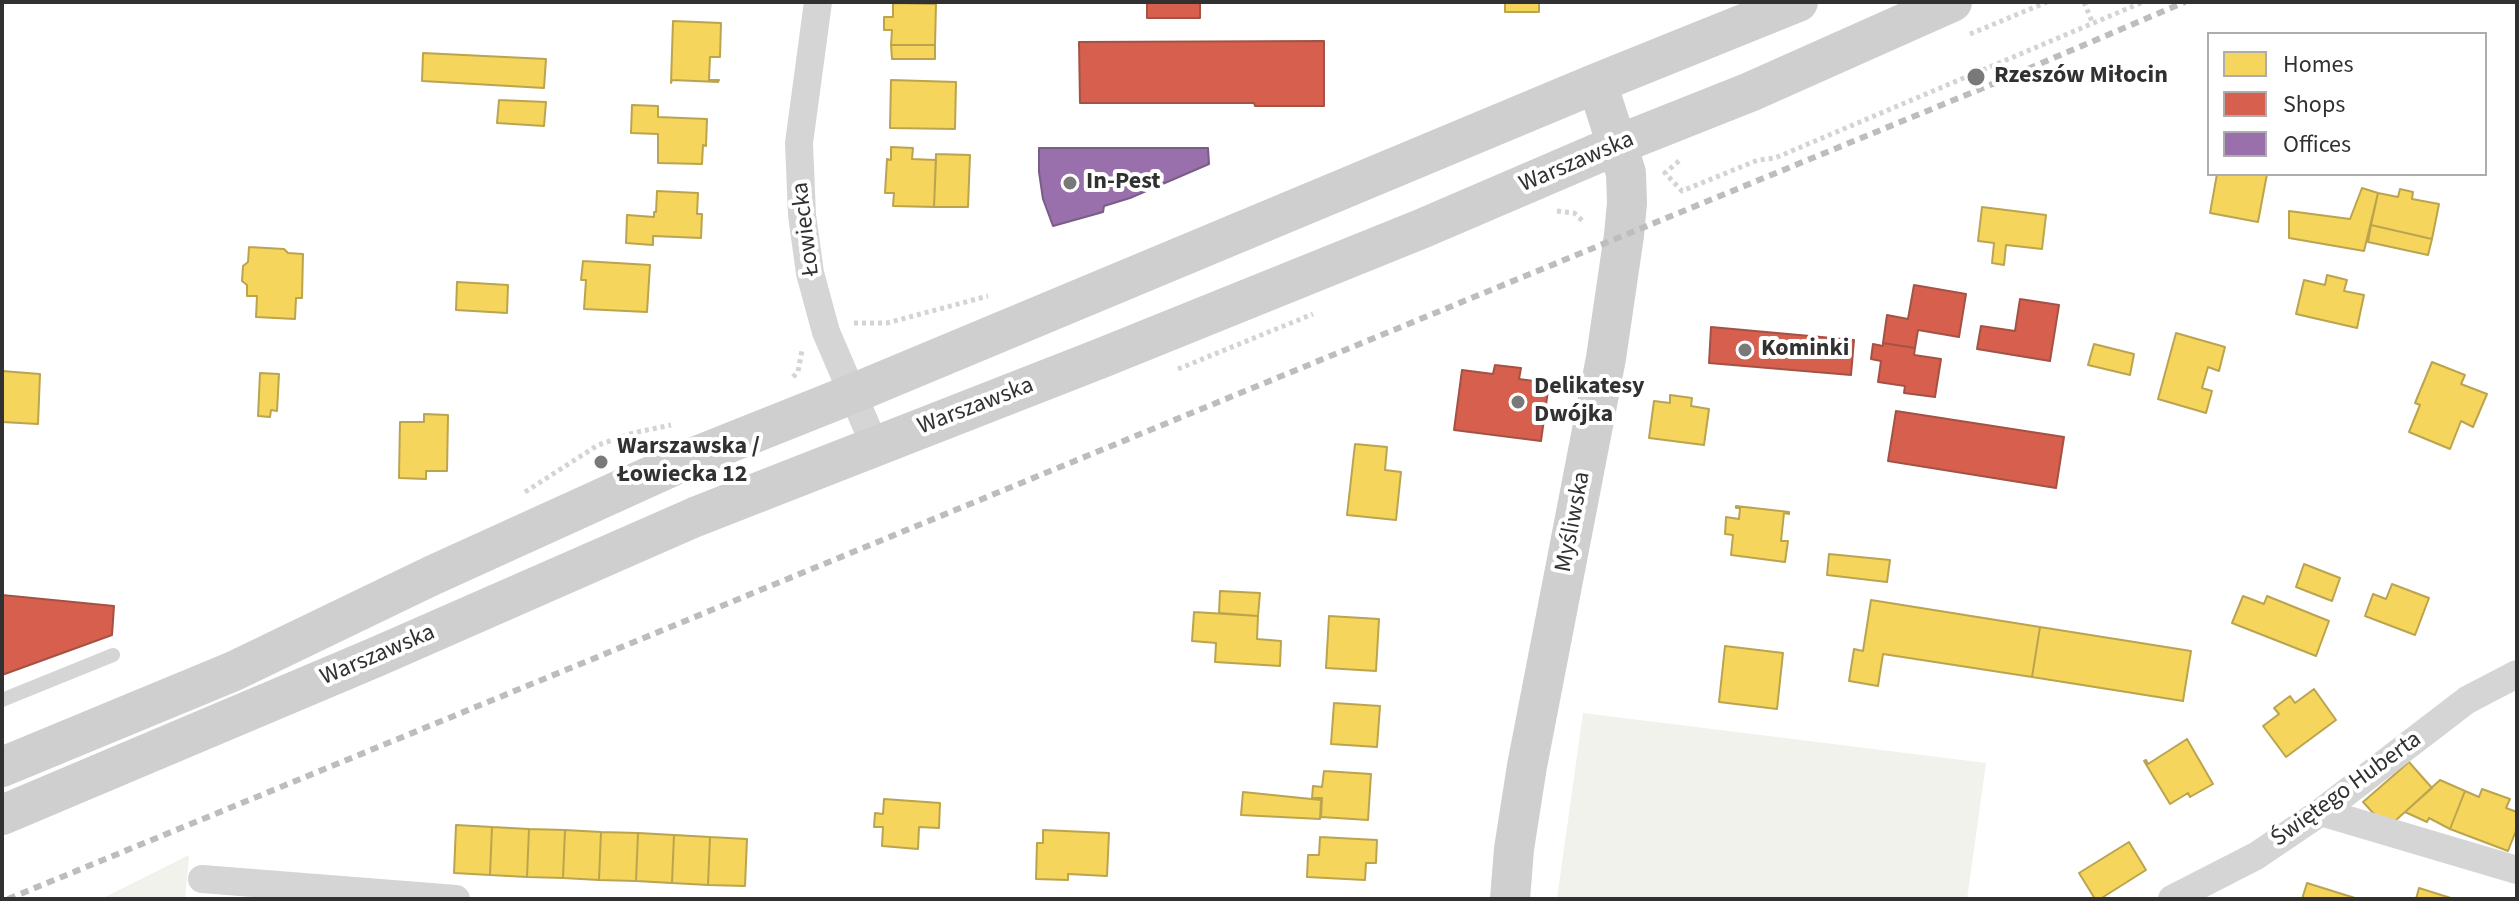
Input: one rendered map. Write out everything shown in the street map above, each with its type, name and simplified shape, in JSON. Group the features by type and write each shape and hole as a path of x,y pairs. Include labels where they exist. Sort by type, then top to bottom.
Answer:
{"main road":[{"name":"Warszawska","path":"2,767 234,671 445,569 684,461 1798,2"},
{"name":"Warszawska","path":"2,815 376,657 695,517 1407,234 1750,92 1952,2"},
{"name":"Myśliwska","path":"1510,899 1527,766 1613,316 1627,203 1626,173 1619,144 1597,83"}],"street":[{"name":"Łowiecka","path":"818,2 799,143 802,215 810,273 826,332 875,446"},
{"name":"Świętego Huberta","path":"2172,899 2256,856 2321,812 2467,700 2517,674"},
{"path":"2321,812 2517,870"},
{"path":"202,879 456,899"}],"lane":[{"path":"2,700 113,655"}],"path":[{"path":"2084,2 2093,24"},
{"path":"1665,173 1682,191 1758,160 1775,158 2143,2"},
{"path":"788,383 798,372 803,343"},
{"path":"523,493 598,445 633,433 685,422"}],"shaded area":[{"path":"1583,713 1986,763 1967,899 1557,899"},
{"path":"189,855 185,899 101,899"}],"building: Homes":[{"path":"1505,2 1539,2 1539,12 1505,12"},
{"path":"893,3 936,4 935,45 891,45 892,30 884,30 884,17 893,17"},
{"path":"673,21 721,23 720,57 710,57 709,80 718,82 672,80 671,83"},
{"path":"891,45 935,45 935,59 892,59"},
{"path":"423,53 546,59 544,88 422,81"},
{"path":"891,80 956,82 955,129 890,128"},
{"path":"499,100 546,102 544,126 497,123"},
{"path":"632,105 658,106 658,117 707,119 702,164 658,163 658,134 631,133"},
{"path":"891,147 913,148 912,159 936,160 934,207 893,206 894,193 885,193 887,159 891,160"},
{"path":"936,154 970,155 968,207 934,207"},
{"path":"2217,176 2267,176 2258,222 2210,213"},
{"path":"2362,188 2378,193 2364,251 2289,238 2289,211 2350,219"},
{"path":"2400,189 2413,192 2412,199 2439,204 2432,239 2371,225 2378,193 2398,197"},
{"path":"657,191 698,193 697,214 702,214 701,238 653,236 653,245 626,243 627,215 654,217"},
{"path":"1982,207 2046,215 2042,249 2006,245 2004,265 1992,263 1994,243 1978,241"},
{"path":"2371,225 2432,239 2428,255 2368,242"},
{"path":"249,247 284,249 288,253 303,254 302,298 296,298 295,319 256,317 257,296 247,296 247,285 242,281"},
{"path":"583,261 650,265 647,312 584,309 586,280 581,280"},
{"path":"2327,275 2347,280 2344,291 2364,295 2357,328 2296,314 2304,280 2325,285"},
{"path":"457,282 508,285 507,313 456,310"},
{"path":"2176,333 2225,347 2219,371 2208,367 2202,388 2212,391 2206,413 2158,399"},
{"path":"2094,344 2134,354 2130,375 2088,365"},
{"path":"2432,362 2465,375 2461,384 2487,394 2473,427 2461,421 2450,449 2409,432 2420,405 2415,403"},
{"path":"2,371 40,374 38,424 2,422"},
{"path":"260,373 279,374 277,411 271,410 270,417 258,416"},
{"path":"1670,395 1692,398 1691,406 1709,409 1704,445 1649,438 1654,401 1670,403"},
{"path":"424,414 448,415 447,471 426,471 426,479 399,478 400,422 424,422"},
{"path":"1355,444 1387,447 1385,470 1401,472 1396,520 1347,515"},
{"path":"1736,506 1789,512 1784,513 1781,541 1788,541 1785,562 1731,555 1733,535 1725,534 1726,517 1739,519 1740,508"},
{"path":"1829,554 1890,560 1887,582 1827,575"},
{"path":"2304,564 2340,578 2332,601 2296,587"},
{"path":"2392,584 2429,598 2415,635 2365,616 2373,594 2386,599"},
{"path":"1220,591 1260,593 1258,616 1219,613"},
{"path":"2243,596 2264,604 2267,596 2329,621 2316,656 2232,623"},
{"path":"1871,600 2040,627 2032,677 1883,654 1878,686 1849,681 1854,649 1863,651"},
{"path":"1194,612 1258,616 1257,639 1281,641 1280,666 1215,662 1216,643 1192,641"},
{"path":"1329,616 1379,619 1376,671 1326,668"},
{"path":"2040,627 2191,651 2183,701 2032,677"},
{"path":"1725,646 1783,653 1777,709 1719,702"},
{"path":"2314,689 2336,720 2286,757 2263,726 2279,714 2274,708 2290,696 2295,703"},
{"path":"1334,703 1380,706 1377,747 1331,744"},
{"path":"2187,739 2213,784 2170,804 2144,761 2148,764"},
{"path":"2409,762 2432,788 2387,828 2363,802"},
{"path":"1324,771 1371,774 1368,820 1321,817 1322,798 1312,798 1313,786 1322,787"},
{"path":"2440,780 2465,791 2450,829 2429,818 2427,822 2405,812"},
{"path":"2482,789 2510,799 2506,808 2517,812 2517,828 2508,851 2450,829 2465,791 2479,797"},
{"path":"1243,792 1321,800 1320,819 1241,815"},
{"path":"884,799 940,803 939,828 919,827 918,849 882,846 883,827 874,827 875,813 883,814"},
{"path":"456,825 492,827 490,875 454,873"},
{"path":"492,827 529,829 527,877 490,875"},
{"path":"529,829 565,830 563,878 527,877"},
{"path":"565,830 601,832 599,880 563,878"},
{"path":"1043,830 1109,833 1107,876 1068,874 1068,880 1036,879 1037,843 1043,843"},
{"path":"601,832 638,833 636,881 599,880"},
{"path":"638,833 674,835 672,883 636,881"},
{"path":"674,835 710,837 708,885 672,883"},
{"path":"710,837 747,839 745,886 708,885"},
{"path":"1320,837 1377,840 1376,863 1366,863 1365,880 1307,877 1308,855 1319,855"},
{"path":"2129,842 2146,870 2100,899 2095,899 2079,873"},
{"path":"2307,883 2355,898 2355,899 2302,899"},
{"path":"2419,888 2454,899 2416,899"}],"building: Shops":[{"path":"1147,2 1200,2 1200,18 1147,18"},
{"path":"1324,41 1324,106 1080,103 1079,42"},
{"path":"1914,285 1966,294 1959,337 1918,330 1915,348 1883,343 1887,315 1908,319"},
{"path":"2020,299 2059,305 2050,361 1977,349 1981,326 2015,331"},
{"path":"1711,327 1854,340 1851,375 1709,363"},
{"path":"1883,343 1915,348 1914,355 1941,359 1935,397 1904,393 1905,386 1878,382 1881,361 1871,359 1873,344 1883,346"},
{"path":"1495,365 1521,368 1519,379 1549,383 1541,441 1454,430 1462,370 1493,374"},
{"path":"1896,411 2064,437 2056,488 1888,461"},
{"path":"2,595 114,606 112,635 2,675"}],"building: Offices":[{"path":"1039,148 1208,148 1209,164 1104,206 1103,212 1053,226 1043,199"}],"railway":[{"path":"8,899 1983,88 2185,2"}],"place":[{"name":"Rzeszów Miłocin","path":"1976,77"},
{"name":"In-Pest","path":"1070,183"},
{"name":"Kominki","path":"1745,350"},
{"name":"Delikatesy Dwójka","path":"1518,402"},
{"name":"Warszawska / Łowiecka 12","path":"601,462"}]}
